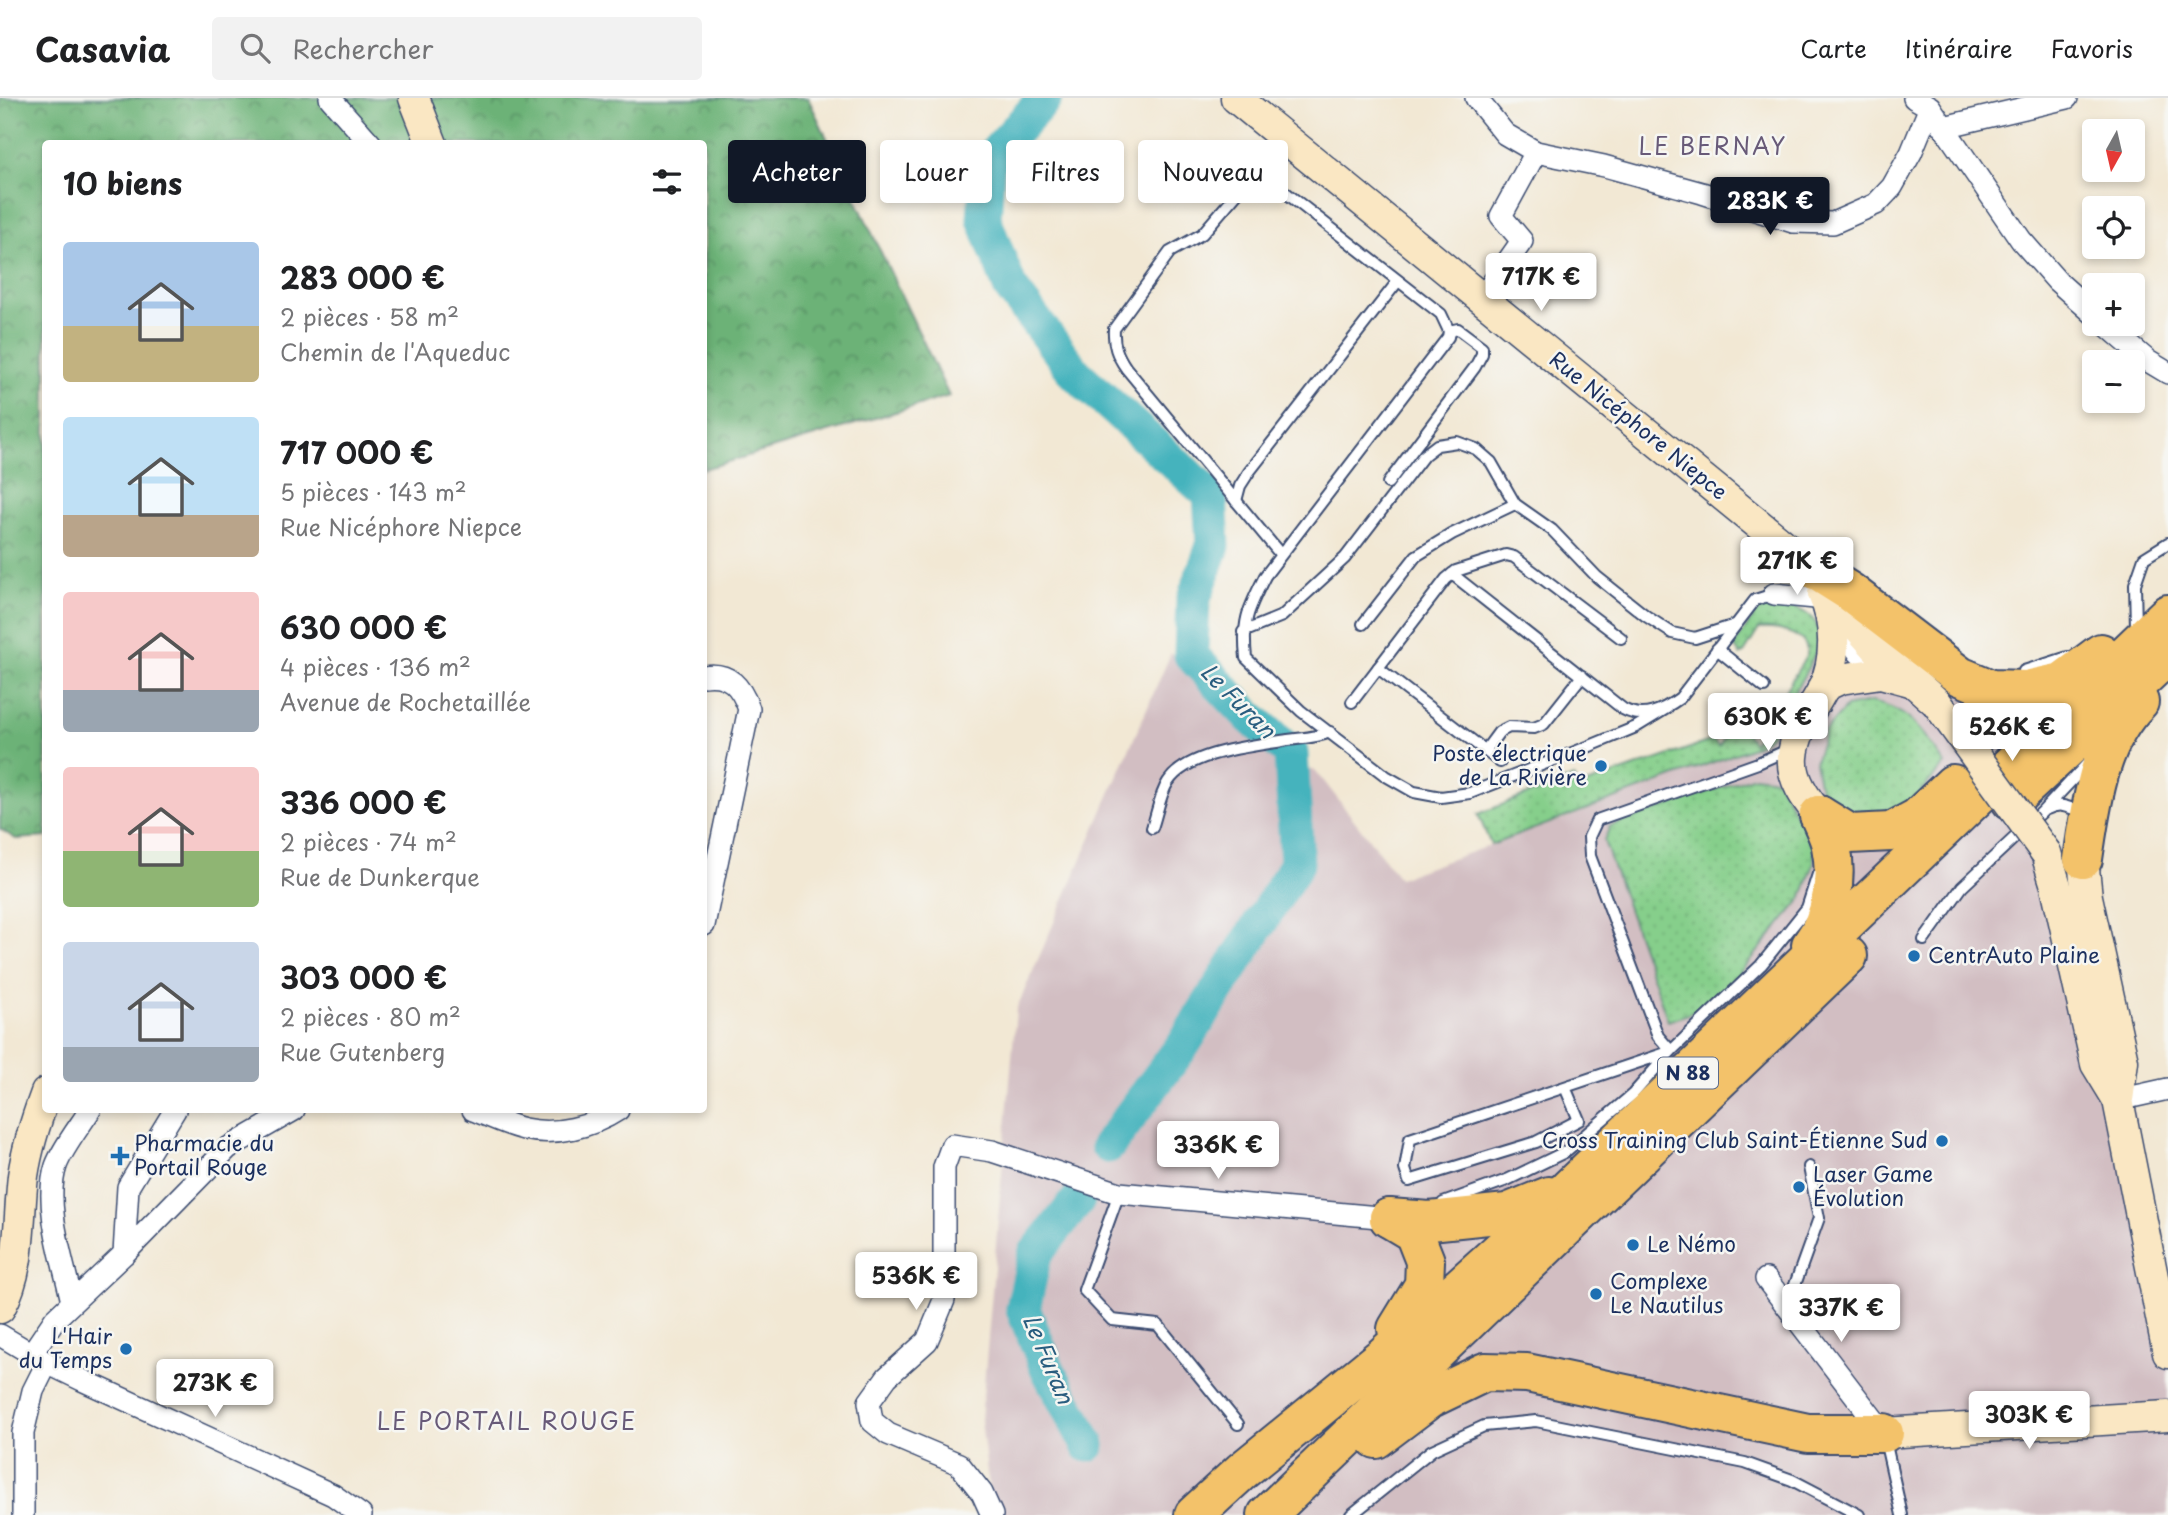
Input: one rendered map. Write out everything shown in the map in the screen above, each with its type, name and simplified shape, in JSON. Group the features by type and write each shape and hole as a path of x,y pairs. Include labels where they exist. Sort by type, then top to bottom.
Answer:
{"highway":[{"path":"1822,593 1850,592 1960,676 1991,689 2011,690 2026,690 2071,667 2152,621 2168,605"},
{"name":"N 88","path":"1194,1515 1382,1357 1568,1189 2152,621"},
{"name":"N 88","path":"1267,1515 1958,851 2168,654"},
{"path":"1827,877 1891,832 1917,818 2071,667"},
{"path":"2083,859 2094,788 2116,733 2136,705 2168,675"},
{"path":"1819,815 1850,834 1891,832"},
{"path":"1777,988 1820,934 1831,845 1819,815"},
{"path":"1407,1213 1430,1221 1507,1213 1568,1189"},
{"path":"1382,1357 1403,1317 1424,1286 1425,1261 1407,1213"},
{"path":"1277,1515 1429,1399 1485,1372 1527,1373 1808,1433 1884,1433"}],"street":[{"path":"330,98 355,135"},
{"path":"414,98 430,140"},
{"name":"Rue Nicéphore Niepce","path":"1236,98 1482,298 1842,609 1880,652 1937,703 2046,853 2056,886 2095,1064 2118,1100"},
{"path":"1476,98 1505,134 1536,152 1604,166 1793,222 1833,223 1876,204 1892,187 1911,153 1922,103"},
{"path":"1944,127 2067,98"},
{"path":"1922,103 1944,127 2021,240 2057,281 2082,303"},
{"path":"1482,298 1522,241 1501,216 1536,152"},
{"path":"2119,336 2148,361 2168,373"},
{"path":"1774,594 1822,593"},
{"path":"1822,593 1859,653 1881,673"},
{"path":"1819,815 1801,792 1793,759 1801,723 1824,687 1830,667 1833,633 1822,593"},
{"path":"1824,687 1840,679 1881,673 1914,682"},
{"path":"707,676 728,678 743,692 749,709 707,911"},
{"path":"2083,859 2087,897 2123,1061 2118,1100 2168,1353"},
{"path":"2118,1100 2168,1089"},
{"path":"0,1308 9,1290 15,1262 23,1174 42,1104"},
{"path":"72,1302 54,1220 52,1192 56,1166 88,1113"},
{"path":"124,1254 128,1187 172,1113"},
{"path":"23,1515 23,1433 39,1358 55,1319 124,1254 228,1148 289,1113"},
{"path":"481,1113 524,1129 566,1130 613,1113"},
{"path":"992,1515 982,1493 959,1464 888,1434 872,1421 869,1402 887,1377 927,1341 944,1300 944,1167 952,1145 992,1151 1119,1193 1407,1213"},
{"path":"1766,1279 1884,1433 2168,1416"},
{"path":"0,1335 39,1358 153,1414 333,1495 360,1515"}],"lane":[{"path":"1281,555 1126,368 1113,340 1114,330 1170,252 1202,234 1244,185 1269,183 1281,189 1441,314 1449,331 1448,337 1281,555 1247,614 1243,632 1246,658 1301,711 1386,776 1414,792 1441,797 1470,793 1636,727 1667,708 1679,698 1755,600 1774,594"},
{"path":"1236,501 1240,486 1250,471 1398,281"},
{"path":"1388,483 1482,354 1482,347 1458,329 1449,331"},
{"path":"1243,632 1282,616 1345,558 1424,455 1437,444 1457,442 1476,449 1491,462 1515,504 1552,530 1597,577 1672,633 1695,638 1735,625"},
{"path":"1363,624 1416,555 1452,534 1515,504"},
{"path":"2152,621 2135,584 2144,558 2168,542"},
{"path":"1352,702 1446,579 1452,574 1506,555 1514,557 1621,638"},
{"path":"1452,574 1628,712 1637,715 1667,708"},
{"path":"1717,649 1764,687"},
{"path":"1378,668 1500,762"},
{"path":"1485,751 1499,732 1509,727 1534,728 1545,724 1582,676"},
{"path":"1152,828 1167,782 1183,766 1196,759 1262,744 1319,737 1330,732"},
{"path":"1924,940 1962,887 2042,812 2116,733"},
{"path":"1671,1051 1658,1036 1590,856 1589,837 1597,820 1758,764 1796,746"},
{"path":"2042,812 2057,805 2077,810 2082,824 2083,859"},
{"path":"1819,815 1820,853"},
{"path":"1436,1205 1507,1180 1565,1152 1633,1094 1671,1051 1761,965 1807,908 1827,877"},
{"path":"1565,1087 1579,1120 1536,1142 1409,1181 1405,1169 1410,1139 1671,1051"},
{"path":"1787,1307 1819,1218 1809,1167"},
{"path":"1119,1193 1083,1290 1112,1320 1158,1325 1238,1423"},
{"path":"1351,1515 1432,1450 1484,1426 1536,1421 1745,1463 1793,1479 1858,1515"},
{"path":"1884,1433 1902,1515"}],"shaded area":[{"path":"1850,577 1991,689 2111,1004 2168,1281 2168,1515 992,1515 981,1420 1016,1010 1171,653 1286,763 1316,771 1399,878 1727,757 1774,731 1815,656"}],"green space":[{"path":"0,98 808,98 828,140 728,140 728,203 858,203 949,396 707,468 707,140 42,140 42,837 16,839 0,829"},
{"path":"1774,602 1795,608 1809,616 1817,625 1819,636 1811,662 1780,723 1770,736 1746,750 1491,845 1478,814 1574,777 1578,787 1713,740 1719,746 1736,718 1753,743 1807,655 1803,642 1797,637 1774,630 1759,629 1740,655 1734,646 1759,608"},
{"path":"1871,702 1896,710 1915,724 1945,764 1909,805 1869,819 1839,811 1820,789 1815,762 1825,731 1846,707"},
{"path":"1754,776 1777,779 1796,815 1814,837 1814,864 1801,899 1714,1005 1668,1021 1604,841 1610,826"}],"waterway":[{"name":"Le Furan","path":"1045,98 988,161 984,219 1010,287 1076,374 1210,495 1213,546 1193,601 1191,655 1250,717 1291,753 1297,864 1183,1045 1108,1146"},
{"name":"Le Furan","path":"1078,1200 1035,1254 1023,1309 1048,1370 1088,1445"}],"place":[{"name":"Poste électrique de La Rivière","path":"1601,766"},
{"name":"CentrAuto Plaine","path":"1914,956"},
{"name":"Cross Training Club Saint-Étienne Sud","path":"1942,1141"},
{"name":"Pharmacie du Portail Rouge","path":"120,1156"},
{"name":"Laser Game Évolution","path":"1799,1187"},
{"name":"Le Némo","path":"1633,1245"},
{"name":"Complexe Le Nautilus","path":"1596,1294"},
{"name":"L'Hair du Temps","path":"126,1349"}],"district":[{"name":"LE BERNAY","path":"1713,147"},
{"name":"LE PORTAIL ROUGE","path":"507,1422"}]}
